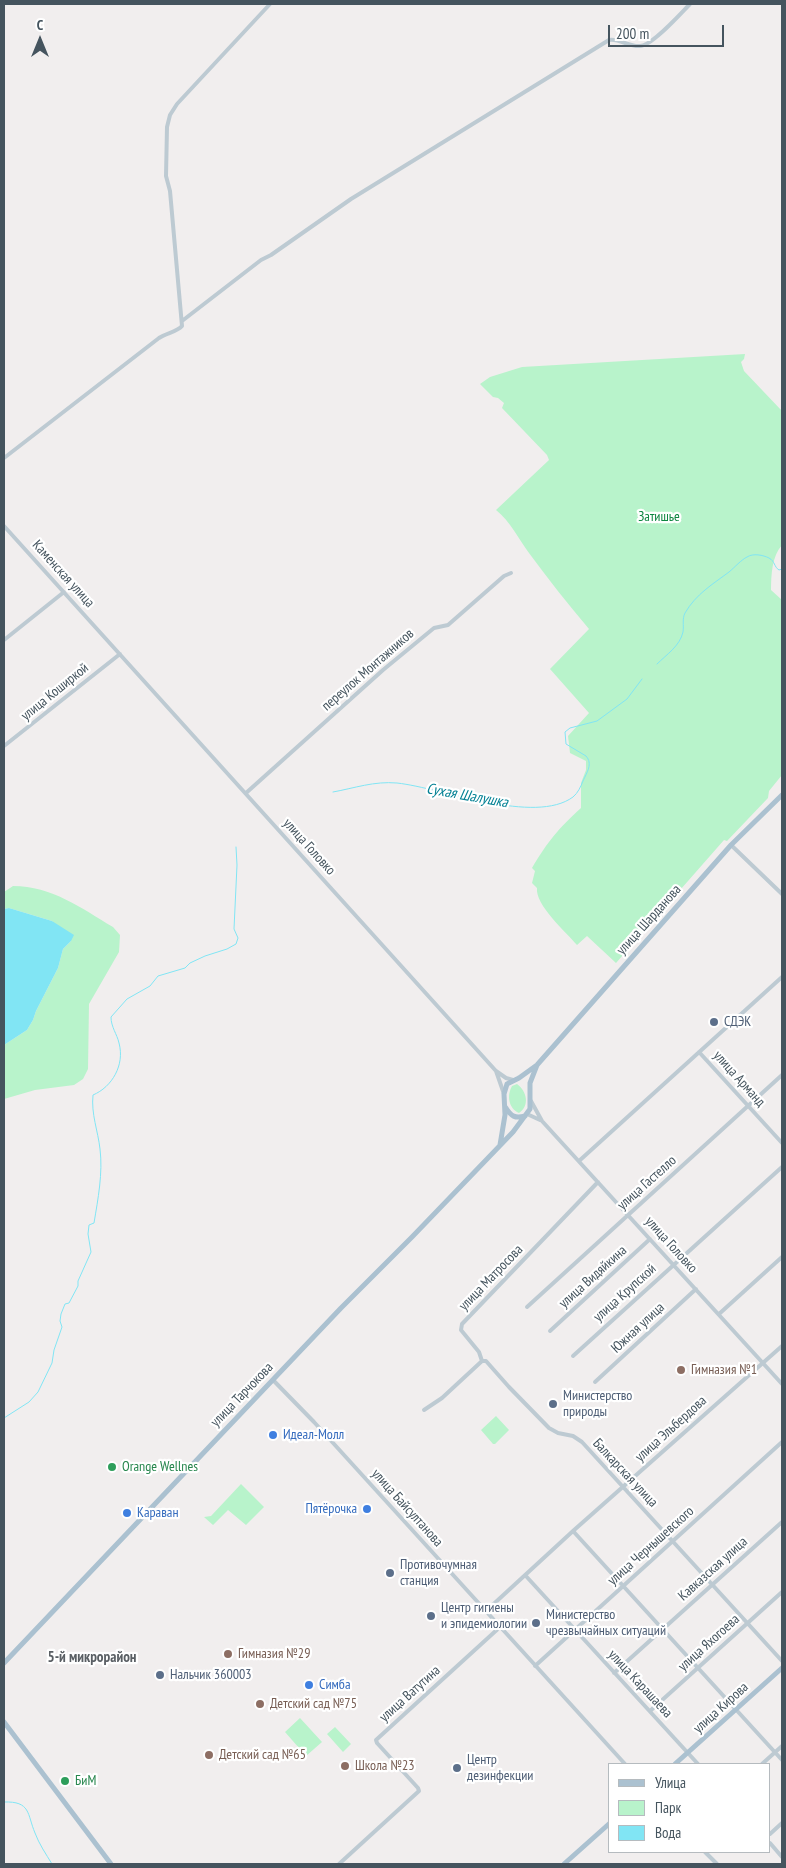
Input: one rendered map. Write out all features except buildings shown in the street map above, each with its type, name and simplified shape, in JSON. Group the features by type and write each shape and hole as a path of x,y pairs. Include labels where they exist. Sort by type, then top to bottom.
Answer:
{"main road":[{"name":"улица Шарданова","path":"537,1065 732,845 782,795"},
{"path":"500,1146 506,1107 504,1094 507,1084 537,1065"},
{"path":"506,1107 509,1113 515,1117 526,1115 531,1101 530,1082 537,1065"},
{"path":"514,1080 523,1082 529,1089"},
{"name":"улица Тарчокова","path":"4,1663 273,1380 500,1146 526,1115"},
{"name":"улица Кирова","path":"676,1763 782,1668"},
{"path":"4,1722 111,1864"},
{"path":"564,1864 608,1824"}],"street":[{"path":"4,458 159,338 168,332 180,329 182,321 170,191 166,176 167,127 170,115 177,104 270,4"},
{"path":"182,321 261,260 271,255 351,198 609,40 615,39 635,46 644,45 666,29 690,4"},
{"name":"Каменская улица","path":"4,526 106,638"},
{"name":"переулок Монтажников","path":"246,793 383,670 434,628 448,625 504,576 511,573"},
{"path":"4,640 64,592"},
{"name":"улица Головко","path":"106,638 496,1071"},
{"name":"улица Коширкой","path":"4,746 120,654"},
{"path":"732,845 782,894"},
{"path":"579,1161 782,977"},
{"name":"улица Арманд","path":"699,1052 782,1143"},
{"path":"496,1071 506,1078 514,1080"},
{"path":"496,1071 504,1094"},
{"name":"улица Гастелло","path":"527,1308 782,1075"},
{"path":"531,1101 542,1121"},
{"path":"526,1115 542,1121"},
{"name":"улица Головко","path":"542,1121 782,1384"},
{"name":"улица Крупской","path":"573,1356 782,1167"},
{"name":"улица Матросова","path":"482,1361 479,1352 461,1330 462,1324 598,1182"},
{"name":"улица Видяйкина","path":"550,1331 650,1239"},
{"path":"719,1314 782,1257"},
{"name":"Южная улица","path":"595,1382 696,1290"},
{"name":"улица Эльбердова","path":"486,1611 573,1531 782,1346"},
{"path":"424,1410 442,1398 482,1361"},
{"name":"Балкарская улица","path":"482,1361 486,1361 549,1428 578,1439 782,1661"},
{"name":"улица Байсултанова","path":"273,1380 314,1422 624,1763"},
{"name":"улица Чернышевского","path":"536,1666 782,1442"},
{"name":"Кавказская улица","path":"614,1674 662,1628 782,1522"},
{"path":"573,1531 782,1760"},
{"name":"улица Карашаева","path":"525,1575 697,1763"},
{"name":"улица Яхогоева","path":"650,1711 782,1592"},
{"name":"улица Ватутина","path":"339,1864 418,1791 418,1788 378,1745 376,1740 500,1627"},
{"path":"763,1763 782,1746"},
{"path":"771,1833 782,1823"},
{"path":"771,1845 782,1857"},
{"path":"706,1853 717,1864"}],"green space":[{"name":"Затишье","path":"745,354 741,362 744,371 782,411 782,545 774,560 771,590 782,600 782,775 769,791 768,798 727,841 724,840 616,963 587,936 577,945 546,910 538,895 537,888 532,883 535,871 532,868 543,850 581,808 581,783 586,770 586,761 570,753 568,736 589,713 550,669 589,629 543,572 510,524 496,510 549,460 547,455 502,408 504,403 498,398 493,397 480,384 490,377 522,367"},
{"path":"13,886 41,890 66,899 113,927 120,935 119,952 89,1004 88,1069 83,1079 74,1085 35,1090 4,1099 4,1045 27,1030 58,968 63,949 71,941 52,921 9,908 4,909 4,892"},
{"path":"517,1084 523,1090 526,1098 525,1106 519,1113 515,1111 509,1101 509,1093 512,1086"},
{"path":"496,1416 509,1430 493,1444 481,1430"},
{"path":"241,1484 264,1507 246,1525 228,1510 213,1525 204,1517 211,1516"},
{"path":"300,1718 322,1742 306,1756 285,1732"},
{"path":"335,1727 351,1744 343,1752 327,1734"}],"water":[{"path":"9,908 52,921 74,935 63,949 58,968 27,1030 4,1045 4,909"}],"waterway":[{"name":"Сухая Шалушка","path":"657,664 679,642 683,632 684,615 689,606 705,590 742,560 752,555 761,555 771,559 779,570 782,569"},
{"name":"Сухая Шалушка","path":"333,792 372,784 397,783 512,806 536,807 556,805 576,794 589,768 586,756 566,744 565,732 570,728 597,721 627,699 642,679"},
{"name":"Сухая Шалушка","path":"4,1418 29,1402 38,1392 52,1363 54,1350 62,1327 60,1321 61,1314 65,1304 69,1303 78,1286 78,1281 91,1252 88,1234 89,1225 94,1223 101,1167 93,1109 93,1095 106,1087 111,1081 120,1059 119,1043 111,1017 127,999 150,986 158,976 185,968 190,963 236,944 238,938 234,929 236,847"},
{"name":"Сухая Шалушка","path":"4,1802 13,1802 24,1806 38,1841 52,1864"}],"place":[{"name":"СДЭК","path":"714,1022"},
{"name":"Гимназия №1","path":"681,1370"},
{"name":"Министерство природы","path":"553,1404"},
{"name":"Идеал-Молл","path":"273,1435"},
{"name":"Orange Wellnes","path":"112,1467"},
{"name":"Пятёрочка","path":"367,1509"},
{"name":"Караван","path":"127,1513"},
{"name":"Противочумная станция","path":"390,1573"},
{"name":"Центр гигиены и эпидемиологии","path":"431,1616"},
{"name":"Министерство чрезвычайных ситуаций","path":"536,1623"},
{"name":"Гимназия №29","path":"228,1654"},
{"name":"Нальчик 360003","path":"160,1675"},
{"name":"Симба","path":"309,1685"},
{"name":"Детский сад №75","path":"260,1704"},
{"name":"Детский сад №65","path":"209,1755"},
{"name":"Школа №23","path":"345,1766"},
{"name":"Центр дезинфекции","path":"457,1768"},
{"name":"БиМ","path":"65,1781"}],"district":[{"name":"5-й микрорайон","path":"92,1658"}]}
